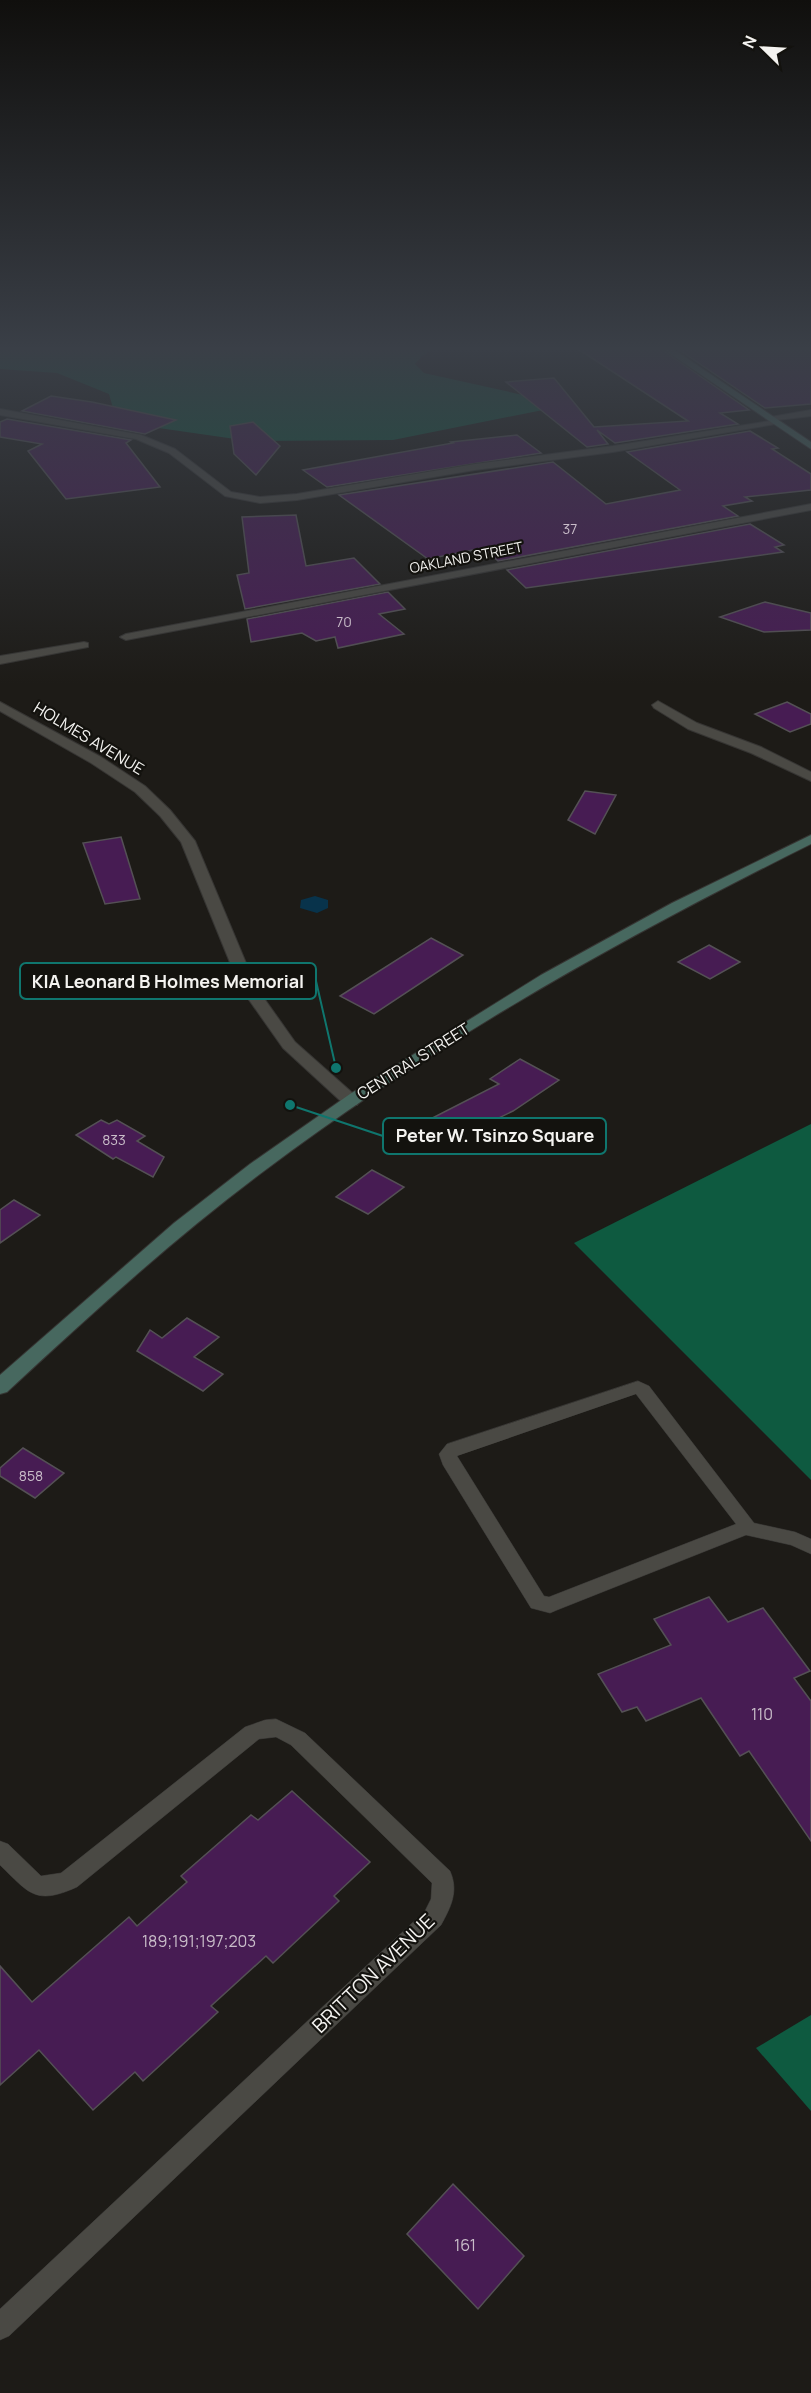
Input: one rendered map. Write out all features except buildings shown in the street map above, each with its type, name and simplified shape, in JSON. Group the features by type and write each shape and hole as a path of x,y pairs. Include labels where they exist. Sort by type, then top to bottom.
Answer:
{"main road":[{"name":"CENTRAL STREET","path":"0,1387 79,1314 170,1237 292,1141 351,1101 560,971 811,839"}],"street":[{"path":"185,461 228,494 260,500 297,497 526,461"},
{"name":"OAKLAND STREET","path":"126,637 811,507"},
{"path":"0,660 84,645"},
{"path":"658,705 674,718 691,726 756,750 811,777"},
{"name":"HOLMES AVENUE","path":"4,711 96,760 140,789 165,813 188,841 248,987 289,1045 351,1101"}],"lane":[{"path":"746,1528 745,1523 643,1390 638,1387 453,1449 448,1454 460,1479 538,1603 542,1605 561,1601 746,1528 795,1539 811,1547"},
{"name":"BRITTON AVENUE","path":"0,1851 37,1886 58,1886 69,1880 252,1732 264,1727 276,1727 298,1739 442,1878 445,1891 442,1903 433,1918 0,2327"}],"green space":[{"path":"811,1124 811,1480 574,1243"},
{"path":"811,2015 811,2111 756,2048"}],"water":[{"path":"315,896 328,900 328,908 317,913 300,908 301,900"}],"place":[{"name":"KIA Leonard B Holmes Memorial","path":"336,1068"},
{"name":"Peter W. Tsinzo Square","path":"290,1105"}]}
